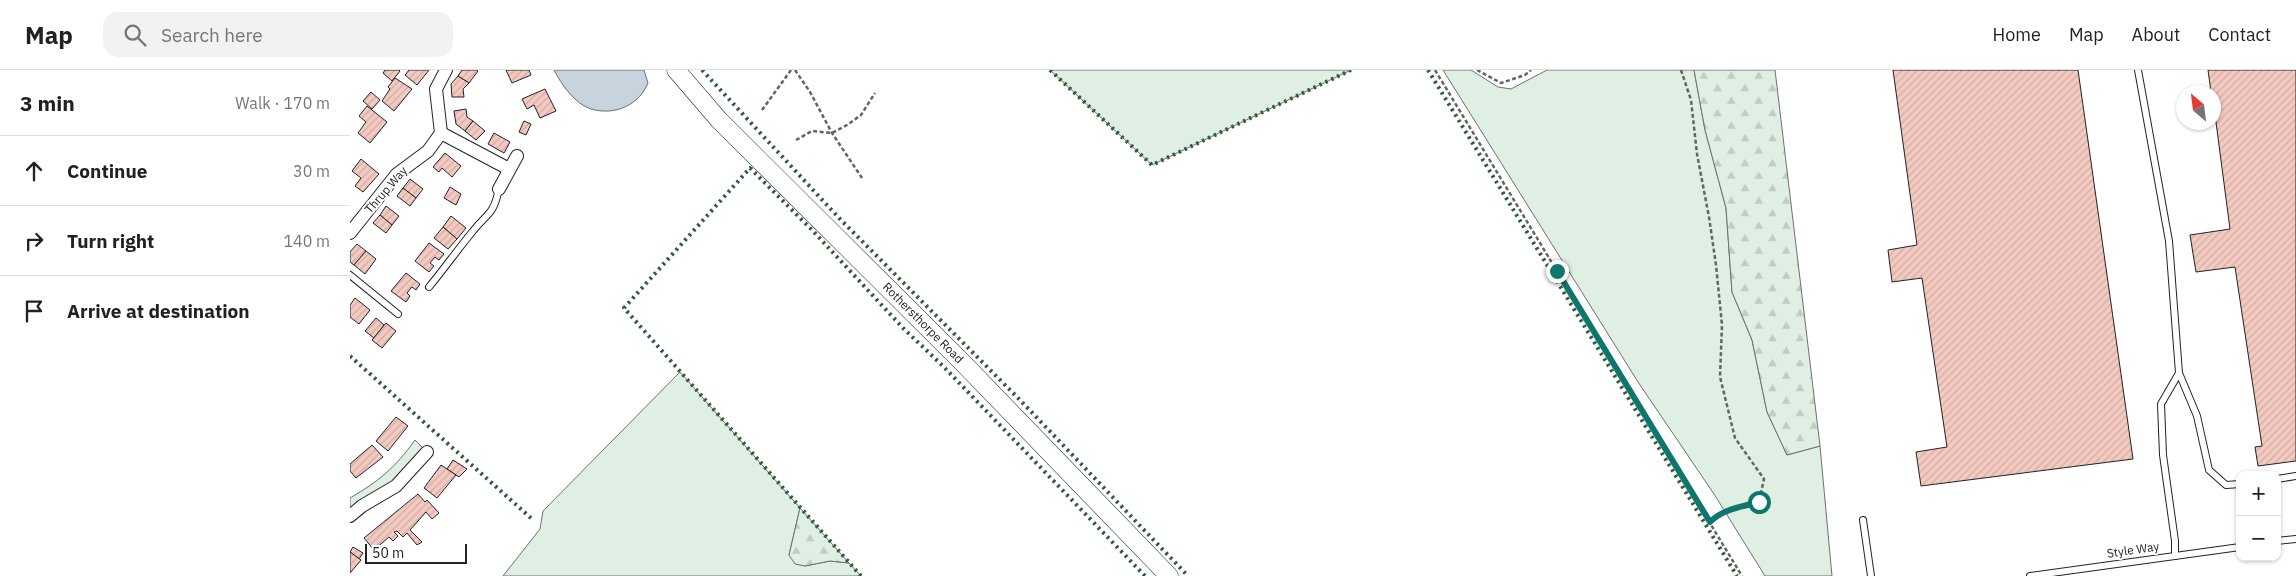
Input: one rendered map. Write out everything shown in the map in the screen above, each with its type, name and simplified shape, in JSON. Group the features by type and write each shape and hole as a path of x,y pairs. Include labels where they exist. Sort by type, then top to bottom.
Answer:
{"street":[{"path":"446,70 436,89 441,133 509,169"},
{"name":"Rothersthorpe Road","path":"676,70 719,120 962,362 1169,576"},
{"name":"Thrup Way","path":"350,233 397,174 428,151 441,133"},
{"path":"499,189 517,156"},
{"path":"350,516 362,506 396,486 427,452"}],"lane":[{"path":"2138,70 2169,241 2179,373 2196,416 2209,470 2226,486 2236,485"},
{"path":"429,287 474,229 488,217 496,203 499,189"},
{"path":"350,276 398,314"},
{"path":"2175,556 2175,541 2163,455 2161,404 2179,373"},
{"path":"2281,478 2296,476"},
{"path":"1863,520 1871,576"},
{"path":"2281,541 2296,539"},
{"name":"Style Way","path":"2030,576 2236,548"}],"path":[{"path":"762,110 793,70 810,92 832,133 862,178"},
{"path":"1435,70 1742,576"},
{"path":"1477,70 1501,83 1525,75 1532,70"},
{"path":"1681,70 1691,100 1697,154 1710,217 1722,326 1720,377 1735,438 1764,478 1759,502 1717,515 1710,522"},
{"path":"796,140 812,131 832,133 862,115 875,93"}],"green space":[{"path":"1050,70 1351,70 1152,165"},
{"path":"1443,70 1471,70 1498,87 1511,89 1547,70 1694,70 1705,130 1726,208 1732,292 1752,340 1767,412 1787,455 1820,446 1832,576 1765,576 1714,494 1638,382"},
{"path":"1694,70 1775,70 1820,446 1787,455 1767,412 1752,340 1732,292 1726,208 1705,130"},
{"path":"680,372 800,508 789,555 805,566 830,561 849,563 861,576 503,576 540,529 543,511"},
{"path":"415,440 427,452 411,471 350,516 350,498 370,486 386,473"},
{"path":"800,508 849,563 830,561 805,566 795,564 789,555"}],"shaded area":[{"path":"554,70 644,70 648,83 644,91 632,103 617,110 600,111 579,103 560,81"}],"building":[{"path":"385,70 400,71 392,81 383,73"},
{"path":"409,70 429,70 417,85 405,75"},
{"path":"462,70 478,71 469,83 458,76"},
{"path":"506,70 529,70 531,75 512,83"},
{"path":"1893,70 2078,70 2133,459 1921,486 1916,452 1947,447 1922,278 1892,282 1888,250 1917,245"},
{"path":"2208,70 2296,70 2296,461 2258,466 2255,447 2262,446 2235,267 2196,272 2190,235 2230,229 2217,130 2221,130 2221,85 2210,85"},
{"path":"458,76 469,83 463,89 464,97 452,97 451,84"},
{"path":"395,78 412,89 394,111 382,101 390,89 388,87"},
{"path":"545,89 556,111 540,118 534,105 527,109 522,99"},
{"path":"371,92 380,100 372,109 363,101"},
{"path":"367,106 387,122 370,143 358,133 366,122 359,116"},
{"path":"466,109 467,117 473,121 465,131 456,124 454,111"},
{"path":"473,121 485,131 476,140 465,131"},
{"path":"524,121 531,124 526,135 519,132"},
{"path":"494,133 510,142 504,153 488,144"},
{"path":"445,153 461,166 452,177 442,168 439,172 433,167"},
{"path":"361,159 379,174 363,192 355,186 361,178 352,171"},
{"path":"410,179 423,189 416,198 403,188"},
{"path":"450,187 461,194 456,205 444,198"},
{"path":"403,188 416,198 410,206 397,196"},
{"path":"386,206 399,216 392,225 380,215"},
{"path":"380,215 392,225 386,233 373,223"},
{"path":"451,216 466,228 457,239 443,227"},
{"path":"443,227 457,239 448,249 434,238"},
{"path":"429,243 444,254 439,260 435,257 430,263 434,266 429,272 415,261"},
{"path":"357,244 366,251 354,265 350,262 350,252"},
{"path":"366,251 376,259 365,274 354,265"},
{"path":"406,273 420,284 416,290 412,287 407,293 410,296 406,302 391,291"},
{"path":"355,298 370,310 359,324 350,317 350,305"},
{"path":"376,318 384,325 374,338 365,331"},
{"path":"386,323 396,331 382,348 372,340"},
{"path":"396,417 408,426 388,451 376,441"},
{"path":"372,445 383,457 356,478 350,471 350,464"},
{"path":"453,460 467,469 459,477 447,469"},
{"path":"441,465 456,475 437,498 424,488"},
{"path":"418,494 425,502 427,500 439,513 432,519 426,512 410,530 422,542 417,545 407,533 403,537 397,531 394,532 398,536 393,541 389,537 374,550 364,538"},
{"path":"353,547 363,553 359,559 350,552"},
{"path":"350,552 361,560 350,573"}],"hedge":[{"path":"702,70 839,218 1020,400 1188,576"},
{"path":"1050,70 1152,165 1351,70"},
{"path":"1428,70 1737,576"},
{"path":"861,576 624,308 750,168 1145,576"},
{"path":"350,356 532,519"}],"route":[{"path":"1557,271 1710,522 1717,515 1759,502"}]}
